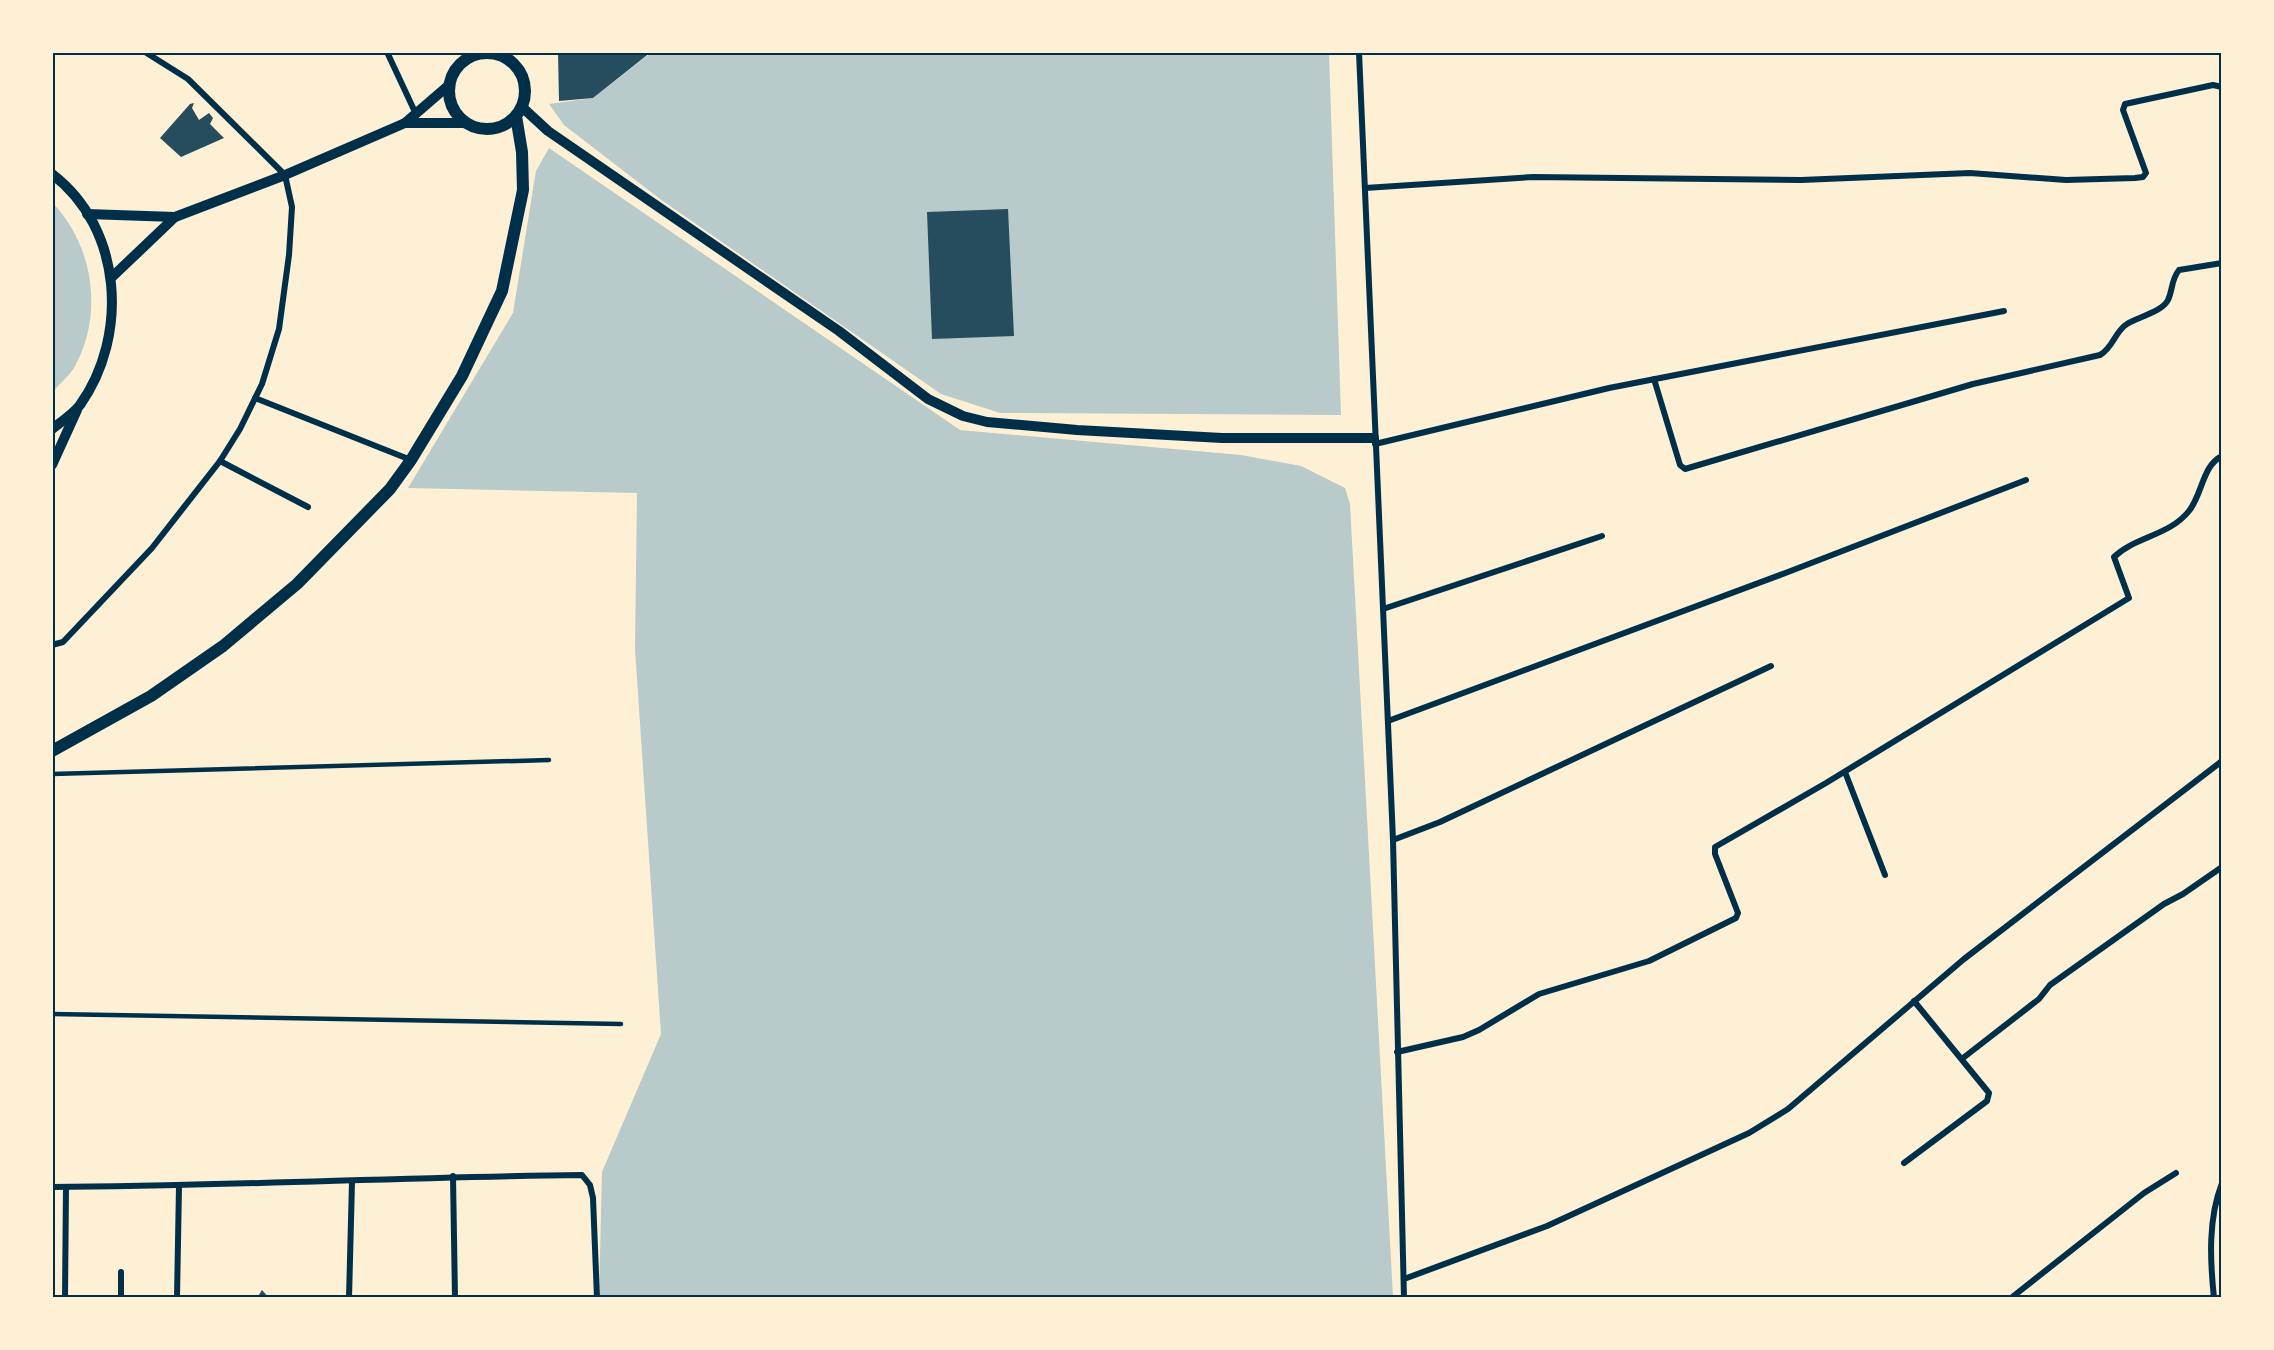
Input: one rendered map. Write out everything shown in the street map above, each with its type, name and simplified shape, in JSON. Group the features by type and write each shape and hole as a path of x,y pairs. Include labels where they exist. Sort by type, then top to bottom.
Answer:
{"main road":[{"path":"52,751 151,696 223,646 297,584 390,489 411,460 462,376 502,291 523,190 519,112 524,82 519,70 512,57 485,53 472,56 461,63 449,85 450,101 467,123 479,128 493,129 505,125 519,112"}],"street":[{"path":"52,645 63,642 152,548 220,462 255,398 279,329 289,255 292,207 285,175 188,79 146,52"},
{"path":"387,52 415,112"},
{"path":"1359,52 1393,840 1404,1298"},
{"path":"405,123 449,85"},
{"path":"1365,189 1533,177 1802,180 1970,173 2066,180 2135,178 2143,177 2146,173 2122,110 2125,104 2213,85 2222,87"},
{"path":"519,112 839,331 928,399 963,416 987,422 1077,430 1222,438 1375,441 1654,379 2004,311"},
{"path":"111,278 175,217 285,175 405,123 467,123"},
{"path":"52,174 62,181 87,214 102,245 111,278 113,312 108,346 96,378 78,407 52,465"},
{"path":"87,214 175,217"},
{"path":"1654,379 1680,465 1685,469 1973,384 2100,355 2108,351 2124,325 2162,306 2168,300 2171,279 2179,270 2222,263"},
{"path":"255,398 411,460"},
{"path":"52,429 78,407"},
{"path":"1397,1052 1463,1037 1539,994 1648,961 1736,918 1738,913 1715,854 1715,848 1845,772 2128,598 2114,557 2121,550 2173,527 2189,510 2203,487 2207,469 2213,460 2222,456"},
{"path":"220,462 308,507"},
{"path":"1388,721 1788,572 2026,480"},
{"path":"1383,609 1602,536"},
{"path":"1393,840 1440,822 1771,666"},
{"path":"1404,1279 1547,1226 1749,1133 1788,1109 1964,959 2222,761"},
{"path":"1845,772 1886,874"},
{"path":"1963,1058 2039,999 2050,985 2164,904 2222,867"},
{"path":"1904,1163 1987,1101 1989,1093 1963,1058 1914,1001"},
{"path":"2011,1298 2144,1193 2176,1173"},
{"path":"52,1187 352,1182 453,1176 582,1175 590,1185 593,1198 597,1298"},
{"path":"453,1176 455,1298"},
{"path":"349,1298 352,1182"},
{"path":"2214,1298 2210,1258 2213,1222 2222,1183"},
{"path":"177,1298 179,1186"},
{"path":"65,1298 66,1187"},
{"path":"121,1272 121,1298"}],"lane":[{"path":"52,774 549,760"},
{"path":"52,1014 621,1024"}],"shaded area":[{"path":"651,53 1329,53 1341,415 1000,413 941,394 660,199 564,125 549,104 593,98"},
{"path":"549,148 960,430 1241,455 1301,466 1345,488 1350,504 1393,1297 599,1297 602,1172 661,1034 635,649 637,493 408,488 513,313 536,171"},
{"path":"52,202 77,239 90,282 91,304 89,326 74,368 53,392"}],"building":[{"path":"558,52 651,52 593,98 559,101"},
{"path":"194,103 192,108 199,120 209,113 213,118 210,124 224,138 181,157 160,138 190,104"},
{"path":"1008,209 1014,336 932,339 927,212"},
{"path":"262,1290 269,1298 257,1298"}]}
